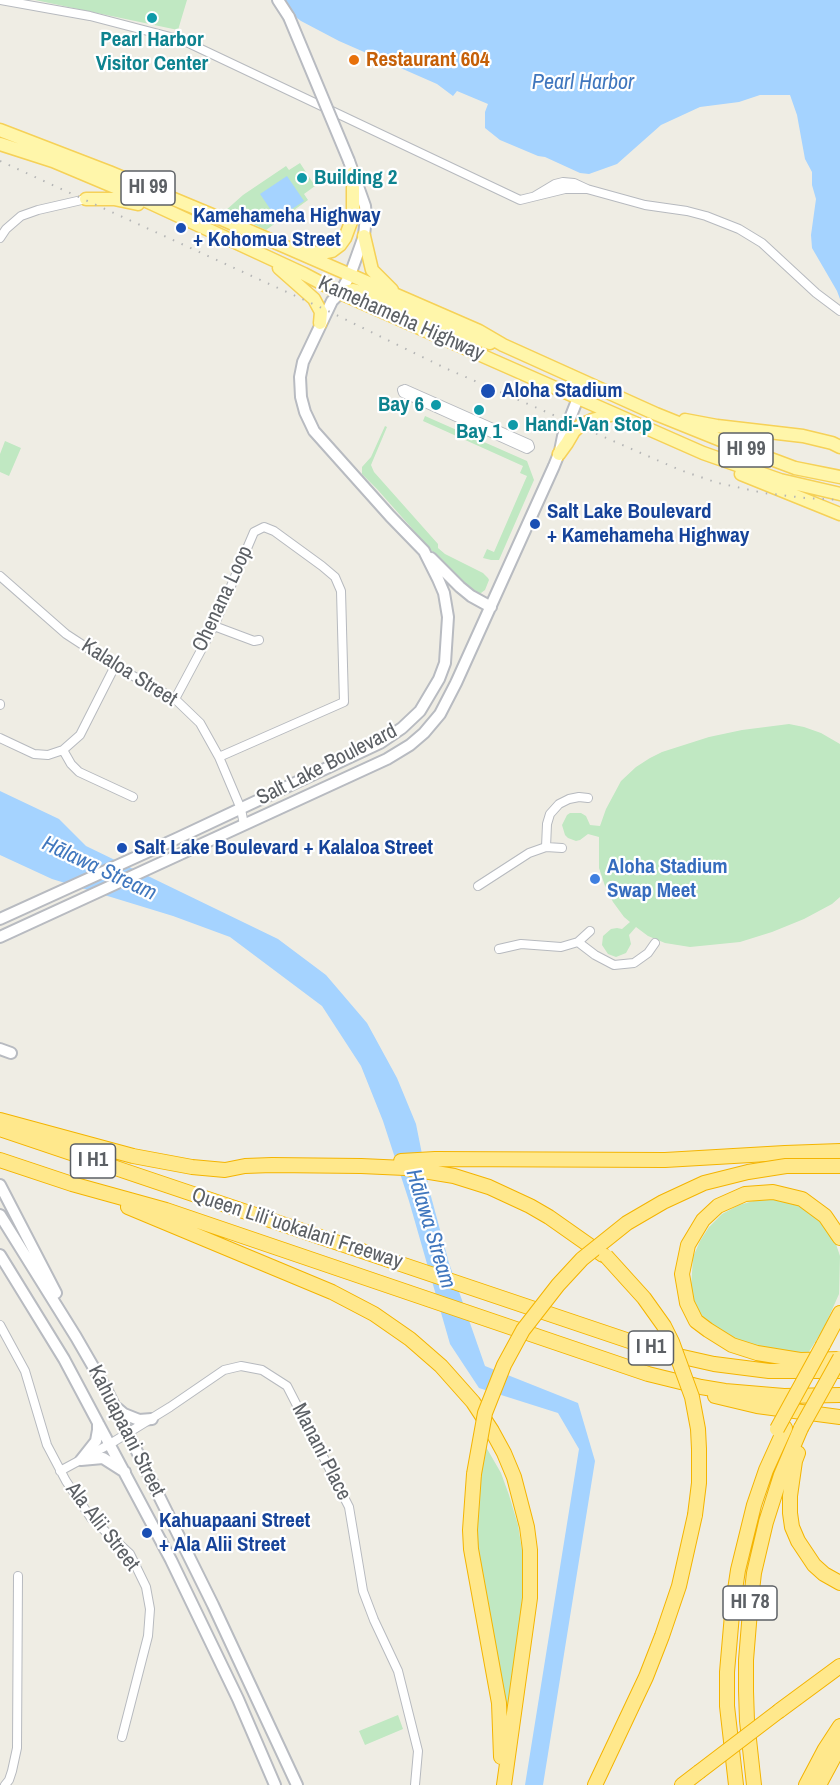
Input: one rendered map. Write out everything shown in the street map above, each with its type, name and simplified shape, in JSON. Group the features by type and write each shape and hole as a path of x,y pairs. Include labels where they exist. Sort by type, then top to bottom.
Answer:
{"highway":[{"path":"0,1120 133,1156 225,1170 245,1166 361,1166 435,1160 665,1160 840,1151"},
{"name":"Queen Liliʻuokalani Freeway","path":"0,1129 664,1353 714,1364 769,1371 840,1371"},
{"name":"Queen Liliʻuokalani Freeway","path":"0,1160 160,1214 431,1299 648,1374 725,1391 784,1396 840,1395"},
{"path":"498,1785 501,1753 499,1703 471,1549 470,1530 474,1474 485,1413 504,1365 523,1330 558,1285 582,1259 627,1224 663,1202 704,1183 747,1172 840,1161"},
{"path":"392,1165 454,1176 489,1187 549,1217 606,1256 644,1298 664,1326 692,1397 698,1429 699,1483 682,1577 646,1677 595,1785"},
{"path":"786,1166 840,1166"},
{"path":"840,1238 825,1216 802,1199 764,1191 744,1194 718,1206 697,1227 685,1254 682,1274 687,1303 696,1321 732,1345 757,1353 800,1360 840,1359"},
{"path":"160,1214 332,1292 374,1314 410,1339 441,1366 473,1402 492,1431 514,1477 528,1527 530,1550 530,1598 504,1785"},
{"path":"728,1785 727,1672 738,1570 771,1443 827,1345 840,1313"},
{"path":"827,1345 840,1329"},
{"name":"HI 78","path":"754,1785 747,1721 746,1660 754,1573 781,1475 840,1359"},
{"path":"840,1371 804,1428 792,1479 790,1513 792,1527 798,1541 814,1564 824,1574 840,1583"},
{"path":"648,1374 738,1403 840,1417"},
{"path":"682,1785 840,1666"},
{"path":"727,1706 736,1785"},
{"path":"806,1785 840,1726"},
{"path":"819,1785 840,1746"}],"main road":[{"path":"278,0 289,17"},
{"path":"285,0 289,17"},
{"path":"289,17 290,0"},
{"name":"Salt Lake Boulevard","path":"0,919 380,743 402,728 420,711 439,679 445,663 448,617 444,593 424,550 314,431 301,397 303,362 320,323 350,275 364,236 366,216 365,206 351,167 289,17"},
{"name":"Kamehameha Highway","path":"0,130 109,172 408,300 656,414 795,468 840,477"},
{"name":"Kamehameha Highway","path":"0,144 53,161 164,208 340,293 703,453 780,480 840,494"},
{"path":"294,251 323,254 332,251 345,238 352,217 351,167"},
{"path":"86,199 126,200 164,208"},
{"path":"364,236 372,270 388,287 408,300"},
{"path":"269,260 314,299 321,312 320,323"},
{"path":"340,293 346,290 365,292 466,335 503,345"},
{"path":"570,374 577,386 578,398"},
{"name":"Salt Lake Boulevard","path":"0,937 387,759 424,733 448,700 559,454 562,436 578,398"},
{"path":"559,454 581,425 614,414"},
{"path":"656,414 717,426 803,436 840,447"},
{"path":"703,453 741,474 840,514"},
{"path":"424,550 460,587 471,596 491,606"},
{"path":"0,1185 43,1266 76,1337"},
{"name":"Kahuapaani Street","path":"0,1215 76,1337 114,1406 213,1605 297,1785"},
{"name":"Kahuapaani Street","path":"0,1255 64,1359 171,1560 238,1699 275,1785"},
{"path":"114,1406 124,1414 139,1420 152,1419"},
{"path":"81,1460 96,1441 97,1422"},
{"path":"81,1460 103,1458 125,1472"}],"street":[{"path":"0,0 90,16 182,40 520,200 565,189 587,189 645,205 687,211 739,229 762,243 816,293 840,311"},
{"path":"0,238 6,229 21,216 86,199"},
{"path":"405,388 529,444 530,447 527,449 403,393 402,390 405,388"},
{"name":"Ohenana Loop","path":"175,699 214,626 254,532 264,527 274,531 335,577 341,591 344,702 219,757"},
{"name":"Kalaloa Street","path":"0,576 66,634 115,666 175,699 200,723 219,757 244,825"},
{"path":"214,626 254,641 259,640"},
{"path":"0,738 34,754 48,755 63,750 80,735 115,666"},
{"path":"63,750 79,772 134,797"},
{"path":"546,847 550,814 559,804 569,799 588,798"},
{"path":"478,886 530,853 546,847 562,848"},
{"path":"499,950 521,944 561,947 578,942 590,931"},
{"path":"578,942 595,956 614,965 634,963 655,943"},
{"name":"Ala Alii Street","path":"0,1325 25,1371 47,1445 60,1471 91,1518 130,1554 148,1595 150,1621 147,1643 122,1737"},
{"name":"Manani Place","path":"60,1471 152,1419 224,1370 241,1366 262,1370 286,1386 349,1507 363,1591 398,1671 418,1751 415,1785"},
{"path":"5,1785 12,1771 17,1748 18,1576"}],"green space":[{"name":"Pearl Harbor Visitor Center","path":"35,0 187,0 178,30"},
{"path":"300,163 315,186 304,194 308,200 266,230 225,211 243,195 286,166 289,170"},
{"path":"425,416 527,461 534,480 499,560 483,558 487,549 494,552 527,476 520,473 523,466 423,421"},
{"path":"385,426 387,427 371,465 374,472 438,544 438,548 488,578 485,590 481,593 474,594 440,560 362,474 362,467 371,457"},
{"path":"5,441 21,448 9,476 0,472 0,454"},
{"path":"789,724 821,733 840,744 840,897 832,904 804,919 740,942 690,947 665,943 648,936 636,927 629,935 631,944 626,953 616,957 608,954 602,945 603,936 611,929 622,929 630,922 613,902 605,886 599,868 599,837 588,834 576,841 568,838 562,825 567,815 581,813 586,816 590,825 600,826 621,781 650,758 709,737"},
{"path":"769,1199 799,1204 815,1213 834,1238 840,1256 839,1294 824,1328 805,1358 755,1352 705,1321 695,1305 691,1288 693,1257 709,1227 722,1214 739,1205"},
{"path":"486,1447 501,1473 509,1495 518,1525 523,1556 521,1611 506,1721 479,1565 475,1517"},
{"path":"398,1715 403,1729 365,1745 359,1731"}],"water":[{"name":"Pearl Harbor","path":"279,0 840,0 840,299 812,248 811,235 816,199 812,185 812,172 805,159 797,115 790,95 760,95 739,102 700,107 661,125 617,164 589,174 580,173 500,140 485,128 485,112 488,104 457,91 453,96 437,84 339,41 301,21 285,9"},
{"path":"287,176 304,201 277,219 260,194"},
{"name":"Hālawa Stream","path":"0,791 59,819 86,846 278,939 326,975 367,1023 397,1078 416,1124 429,1189 449,1263 485,1366 578,1403 595,1461 543,1785 525,1785 579,1449 558,1413 479,1388 450,1344 409,1201 383,1121 361,1066 322,1006 230,937 173,916 52,879 0,855"}],"railway":[{"path":"0,161 324,309 445,368 680,470 718,483 764,493 840,500"}],"place":[{"name":"Pearl Harbor Visitor Center","path":"152,18"},
{"name":"Restaurant 604","path":"354,60"},
{"name":"Building 2","path":"302,178"},
{"name":"Kamehameha Highway + Kohomua Street","path":"181,228"},
{"name":"Aloha Stadium","path":"488,391"},
{"name":"Bay 6","path":"436,405"},
{"name":"Bay 1","path":"479,410"},
{"name":"Handi-Van Stop","path":"513,425"},
{"name":"Salt Lake Boulevard + Kamehameha Highway","path":"535,524"},
{"name":"Salt Lake Boulevard + Kalaloa Street","path":"122,848"},
{"name":"Aloha Stadium Swap Meet","path":"595,879"},
{"name":"Kahuapaani Street + Ala Alii Street","path":"147,1533"}]}
